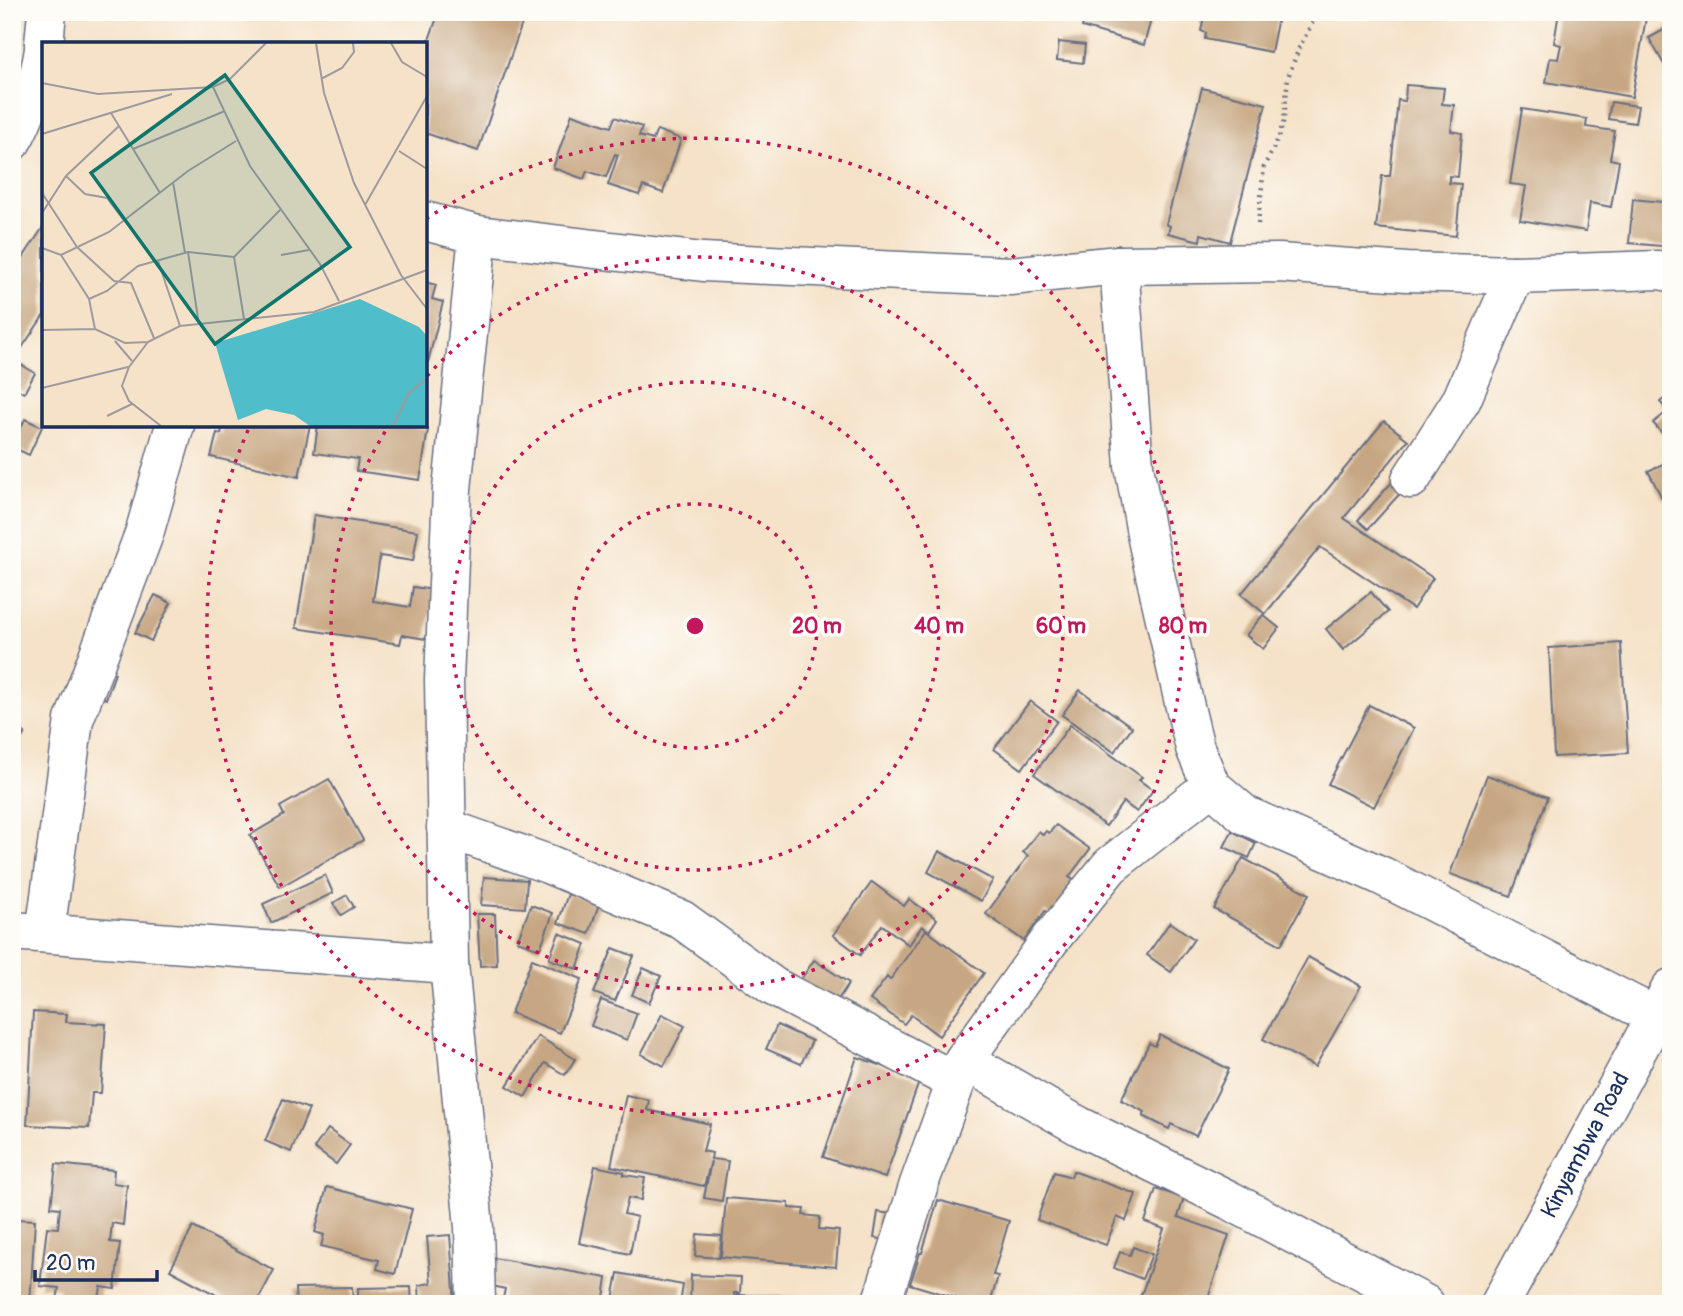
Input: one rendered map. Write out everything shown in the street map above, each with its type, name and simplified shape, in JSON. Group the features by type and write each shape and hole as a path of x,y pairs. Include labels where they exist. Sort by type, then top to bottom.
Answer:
{"street":[{"path":"44,42 47,12"},
{"path":"25,135 42,66"},
{"path":"427,222 478,235 704,262 1010,276 1119,265 1253,263 1515,275 1658,270 1671,272"},
{"path":"476,1304 474,1227 449,964 444,680 452,489 478,235"},
{"path":"1119,265 1138,490 1195,748 1211,786 1245,815 1663,1002"},
{"path":"1411,479 1462,399 1515,275"},
{"path":"174,427 144,534 74,720 28,932 449,964"},
{"path":"888,1302 919,1184 960,1071 1050,940 1110,866 1211,786"},
{"path":"446,828 548,864 682,920 774,987 1079,1126 1231,1200 1425,1304"},
{"name":"Kinyambwa Road","path":"1500,1304 1663,1002"}],"path":[{"path":"1253,263 1264,167 1279,137 1284,119 1288,77 1299,48 1318,12"}],"building":[{"path":"439,12 526,12 478,151 427,134 427,45"},
{"path":"1086,12 1153,12 1144,45 1082,27"},
{"path":"1205,12 1279,12 1271,52 1205,39 1206,33 1201,31"},
{"path":"1559,12 1647,12 1632,97 1546,82 1550,58 1558,59 1561,45 1554,43"},
{"path":"1671,26 1671,77 1649,38"},
{"path":"1059,42 1085,45 1083,63 1057,60"},
{"path":"1406,85 1444,88 1442,104 1454,105 1451,131 1462,133 1458,177 1449,176 1449,183 1461,184 1456,236 1376,228 1382,176 1390,176 1398,100 1405,101"},
{"path":"1202,88 1266,104 1230,242 1201,234 1200,241 1168,233 1170,226 1166,224"},
{"path":"1611,102 1638,106 1635,123 1608,119"},
{"path":"1522,109 1587,119 1586,127 1615,131 1610,159 1619,161 1611,207 1590,203 1586,231 1520,220 1526,186 1510,184"},
{"path":"572,114 611,127 615,117 642,127 639,136 653,140 657,130 681,139 663,193 643,186 639,195 608,185 618,155 615,154 606,177 587,171 584,179 553,168"},
{"path":"1633,199 1671,203 1671,247 1629,243"},
{"path":"42,229 42,318 21,349 12,342 12,274"},
{"path":"427,283 436,285 432,299 443,302 428,362"},
{"path":"12,359 35,373 24,393 12,386"},
{"path":"1671,393 1671,443 1653,423 1668,411 1660,402"},
{"path":"25,419 42,427 29,455 12,447"},
{"path":"1384,421 1408,440 1344,518 1433,578 1413,609 1320,547 1265,614 1241,594"},
{"path":"223,427 310,427 299,477 211,457 217,433 221,434"},
{"path":"318,427 428,429 420,480 356,471 358,459 314,453"},
{"path":"1671,460 1671,496 1663,500 1648,471"},
{"path":"1394,480 1404,489 1368,529 1358,520"},
{"path":"314,515 418,531 413,561 380,556 373,601 410,607 413,587 434,590 426,639 402,635 400,644 296,628"},
{"path":"1371,592 1388,612 1343,650 1326,629"},
{"path":"155,595 171,603 151,641 135,633"},
{"path":"1263,615 1279,628 1263,649 1246,635"},
{"path":"1621,643 1628,753 1554,757 1549,648"},
{"path":"104,669 115,673 106,699 94,694"},
{"path":"1080,690 1132,727 1114,752 1062,715"},
{"path":"1030,701 1057,721 1022,769 994,749"},
{"path":"1369,705 1414,728 1374,807 1328,784"},
{"path":"12,725 25,733 12,753"},
{"path":"1070,725 1142,777 1139,780 1153,790 1137,812 1123,802 1106,826 1034,774"},
{"path":"1487,775 1548,797 1511,896 1450,874"},
{"path":"329,779 363,840 280,887 250,835 284,815 280,807"},
{"path":"1056,825 1090,849 1069,877 1076,882 1051,916 1045,911 1024,941 986,914 1028,856 1023,852 1039,831 1043,835 1046,831 1049,833"},
{"path":"1232,831 1256,843 1249,858 1224,847"},
{"path":"939,851 993,880 981,901 928,872"},
{"path":"1243,858 1309,894 1281,945 1214,909"},
{"path":"325,875 333,893 271,923 263,904"},
{"path":"484,877 527,880 525,908 481,905"},
{"path":"872,882 904,906 909,899 937,919 929,931 922,926 909,945 882,925 860,955 833,935"},
{"path":"568,894 599,904 589,934 558,923"},
{"path":"347,895 354,907 341,915 333,903"},
{"path":"531,905 553,913 540,949 517,941"},
{"path":"477,914 495,914 497,965 480,966"},
{"path":"1170,922 1194,939 1171,972 1147,955"},
{"path":"926,930 984,973 939,1036 911,1015 904,1024 870,1000 887,977 890,980"},
{"path":"559,933 586,944 577,969 549,959"},
{"path":"613,948 634,956 615,1001 594,993"},
{"path":"1308,957 1361,986 1315,1067 1263,1039"},
{"path":"532,959 582,979 560,1033 511,1013"},
{"path":"814,960 849,983 833,1007 798,984"},
{"path":"643,968 661,976 649,1003 632,995"},
{"path":"601,1000 637,1013 627,1040 591,1026"},
{"path":"33,1012 67,1014 66,1022 106,1024 101,1093 92,1093 89,1128 27,1125"},
{"path":"662,1014 685,1026 664,1066 641,1054"},
{"path":"777,1025 812,1041 801,1064 766,1049"},
{"path":"1160,1035 1229,1069 1196,1136 1171,1124 1169,1129 1143,1116 1145,1112 1121,1100 1149,1043 1155,1046"},
{"path":"538,1036 575,1059 565,1075 545,1063 525,1097 507,1086"},
{"path":"857,1057 920,1079 885,1178 823,1157"},
{"path":"626,1095 649,1100 647,1110 710,1124 703,1151 712,1153 711,1159 728,1161 722,1201 704,1198 711,1161 704,1186 611,1166"},
{"path":"283,1099 309,1109 291,1152 265,1141"},
{"path":"328,1129 350,1145 336,1164 314,1148"},
{"path":"56,1164 114,1170 113,1183 127,1185 123,1225 112,1223 110,1242 120,1243 115,1289 101,1287 98,1304 57,1301 59,1288 40,1286 47,1227 58,1228 60,1208 51,1207"},
{"path":"595,1166 645,1178 641,1200 628,1198 624,1214 637,1217 630,1254 579,1243"},
{"path":"1073,1171 1136,1194 1126,1221 1117,1217 1106,1245 1037,1220 1054,1172 1071,1177"},
{"path":"327,1187 412,1209 395,1274 377,1269 379,1260 321,1246 324,1235 315,1232"},
{"path":"1156,1189 1184,1198 1178,1217 1229,1235 1206,1304 1138,1304 1164,1229 1145,1222"},
{"path":"726,1198 789,1203 789,1208 804,1209 803,1215 820,1217 819,1229 839,1231 836,1267 721,1257"},
{"path":"938,1200 1009,1221 993,1275 998,1276 990,1304 976,1304 910,1284"},
{"path":"12,1209 16,1209 16,1219 35,1220 30,1304 12,1304"},
{"path":"878,1212 892,1214 888,1240 874,1238"},
{"path":"193,1227 274,1270 256,1304 233,1304 170,1270"},
{"path":"697,1234 722,1236 719,1258 695,1256"},
{"path":"450,1235 455,1304 420,1304 419,1285 431,1283 427,1237"},
{"path":"1133,1247 1152,1254 1142,1279 1114,1268 1120,1252 1130,1255"},
{"path":"494,1258 607,1278 603,1304 573,1304 545,1299 544,1304 502,1303 505,1289 489,1285"},
{"path":"618,1273 683,1285 680,1304 609,1304 610,1298 613,1299"},
{"path":"691,1275 741,1277 740,1293 734,1293 733,1304 690,1303"},
{"path":"352,1287 353,1304 296,1304 295,1288"},
{"path":"411,1287 412,1304 358,1304 358,1288"},
{"path":"737,1295 828,1297 828,1304 736,1304"}]}
